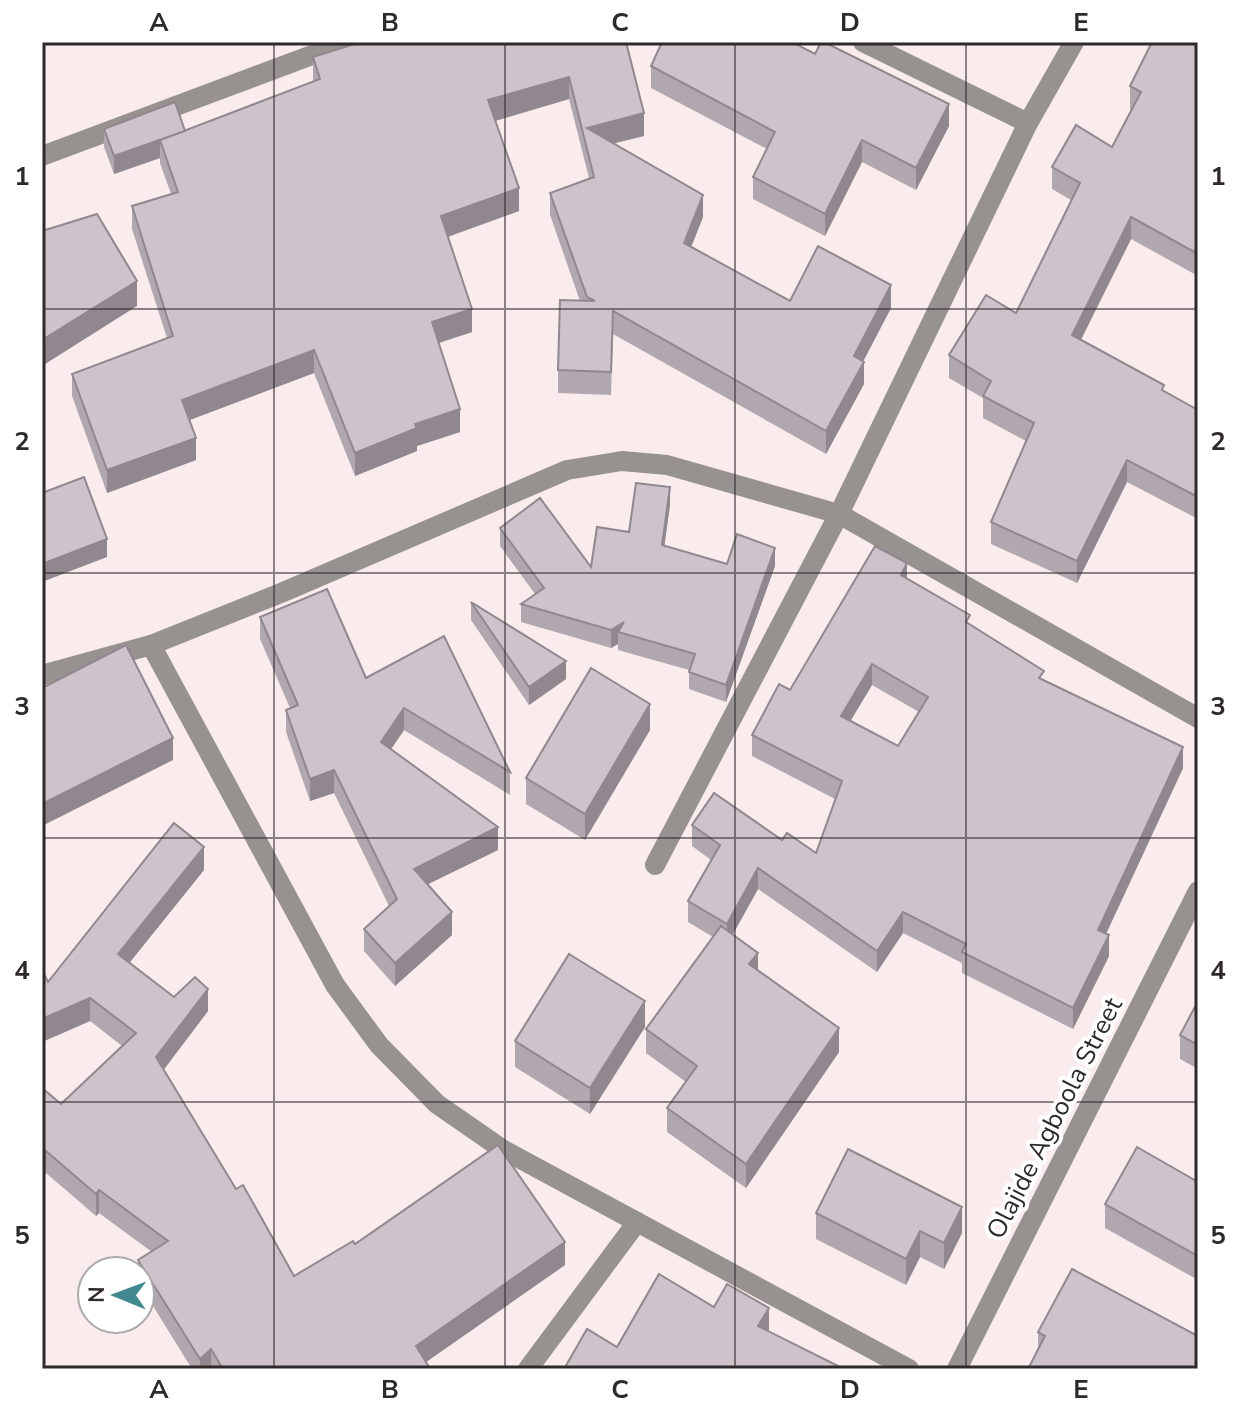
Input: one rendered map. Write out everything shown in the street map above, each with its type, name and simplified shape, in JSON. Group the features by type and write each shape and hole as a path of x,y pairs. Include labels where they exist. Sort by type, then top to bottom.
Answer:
{"street":[{"path":"42,156 347,42"},
{"path":"863,42 1028,123"},
{"path":"655,865 839,514 1028,123 1074,42"},
{"path":"42,675 151,645 281,593 567,470 622,461 667,465 839,514 1198,718"},
{"path":"151,645 335,985 379,1045 437,1104 502,1149 909,1369"},
{"name":"Olajide Agboola Street","path":"957,1369 1198,891"},
{"path":"528,1369 637,1222"}],"building":[{"path":"361,42 626,42 644,113 587,128 703,195 684,243 790,301 818,246 891,285 854,356 864,362 826,431 613,311 611,372 558,370 560,300 595,301 587,297 550,193 594,177 569,77 488,100 519,188 441,216 472,309 432,322 460,409 415,424 417,428 355,453 314,350 182,400 196,438 107,470 72,374 173,336 132,206 178,192 160,140 320,79 313,57"},
{"path":"662,42 792,42 815,54 824,42 949,104 916,168 862,140 825,214 753,177 775,132 651,66"},
{"path":"1152,42 1198,43 1198,254 1131,217 1072,335 1164,385 1162,390 1198,410 1198,497 1127,460 1077,561 991,522 1034,423 983,396 991,381 949,355 986,295 1016,313 1080,183 1052,167 1076,125 1112,147 1141,92 1130,86"},
{"path":"175,102 185,131 114,156 104,129"},
{"path":"97,214 137,281 42,340 42,231"},
{"path":"84,477 107,539 42,564 42,493"},
{"path":"636,483 670,487 662,545 727,564 737,534 775,548 726,685 689,672 695,654 618,632 624,622 611,630 521,604 544,588 500,528 540,498 591,567 597,527 629,532"},
{"path":"875,546 907,563 901,575 970,615 966,622 1044,671 1039,678 1183,747 1098,930 1109,935 1073,1008 962,952 966,944 903,912 877,951 758,868 727,924 688,901 720,845 692,825 714,793 782,840 787,833 816,853 842,781 752,735 779,684 790,690","holes":["872,664 928,697 898,746 841,716"]},
{"path":"327,589 366,678 444,636 510,772 404,708 381,742 498,827 414,869 452,912 395,963 364,929 397,899 334,770 310,779 286,710 298,705 260,617"},
{"path":"471,602 566,661 529,687"},
{"path":"126,645 173,738 42,804 42,688"},
{"path":"591,668 650,704 585,814 526,778"},
{"path":"174,823 204,847 118,954 174,997 195,977 208,989 156,1057 236,1189 243,1185 294,1276 353,1241 355,1244 498,1145 565,1242 416,1346 429,1367 426,1369 223,1369 211,1349 200,1359 156,1289 156,1255 146,1255 168,1241 99,1190 96,1194 46,1151 42,1158 42,1088 61,1104 136,1033 90,998 42,1019 42,970 48,982"},
{"path":"721,926 758,953 749,964 839,1028 746,1164 667,1108 697,1066 646,1029"},
{"path":"569,954 645,1001 590,1088 515,1041"},
{"path":"1198,1001 1198,1045 1180,1035"},
{"path":"1137,1147 1198,1182 1198,1256 1105,1204"},
{"path":"848,1149 962,1207 944,1243 920,1231 906,1259 816,1213"},
{"path":"1072,1269 1198,1336 1198,1369 1028,1369 1045,1336 1038,1332"},
{"path":"659,1274 714,1307 727,1284 769,1308 758,1326 844,1369 564,1369 587,1329 617,1347"}]}
